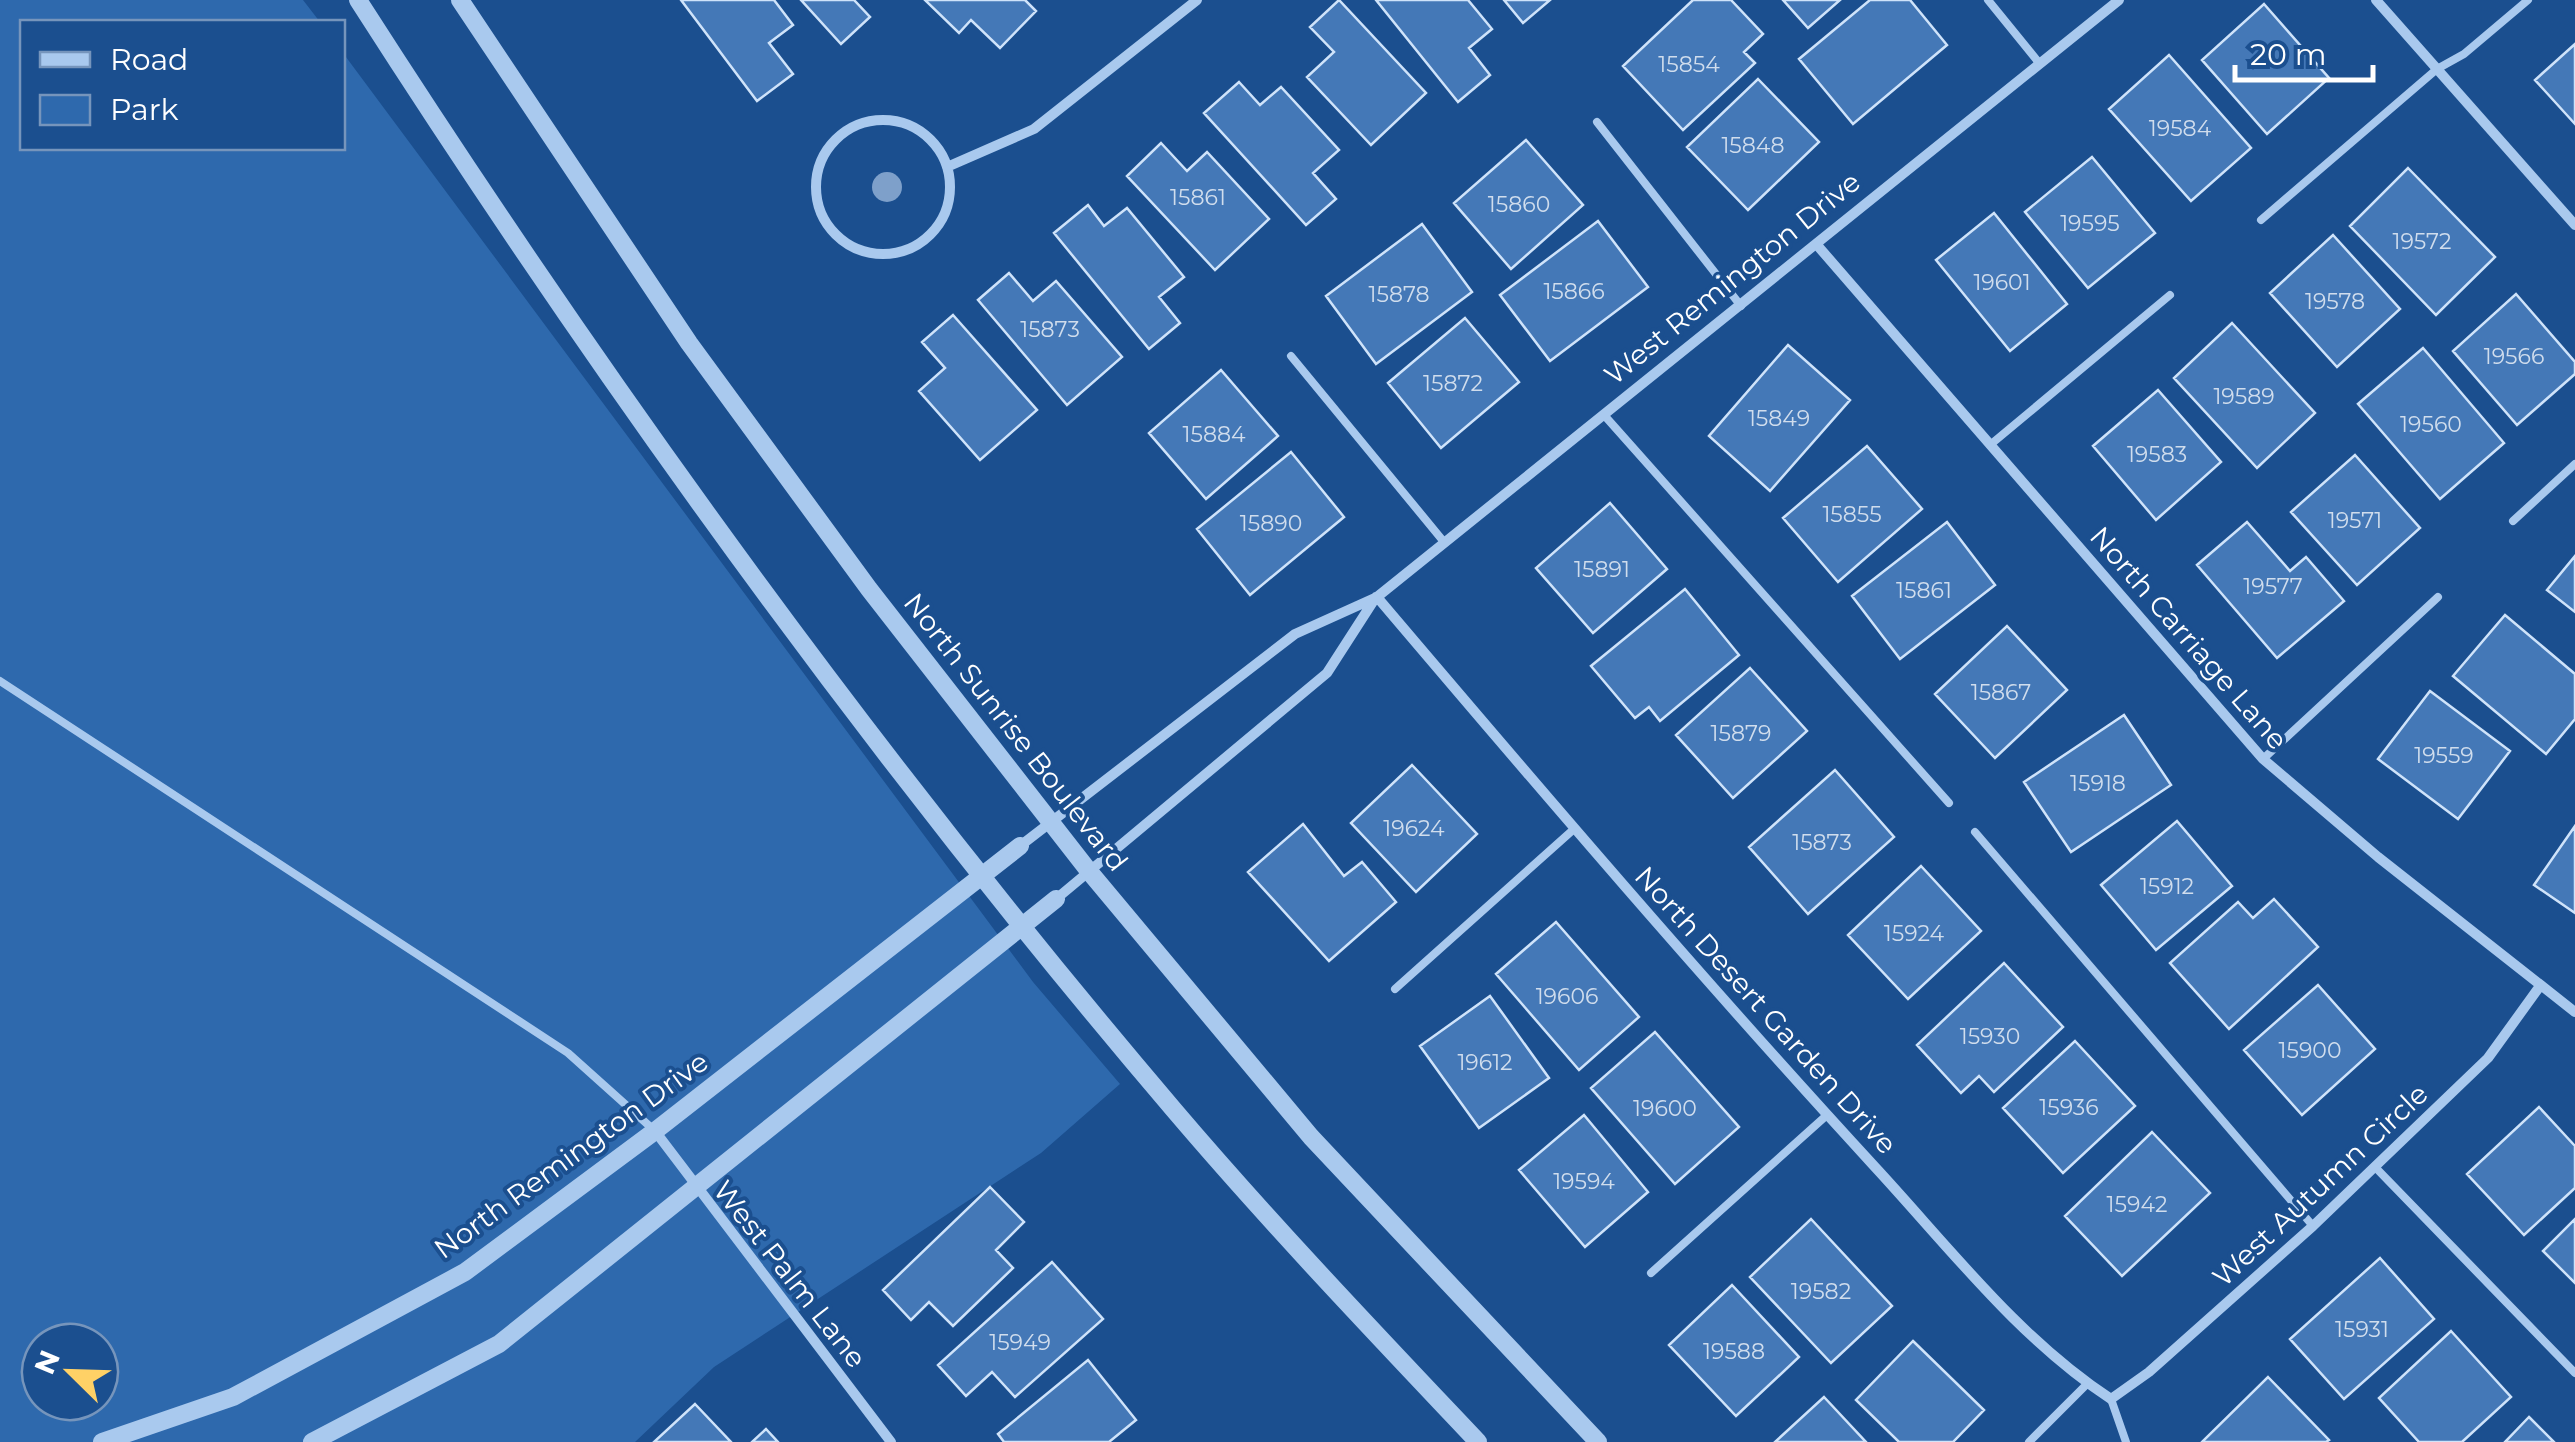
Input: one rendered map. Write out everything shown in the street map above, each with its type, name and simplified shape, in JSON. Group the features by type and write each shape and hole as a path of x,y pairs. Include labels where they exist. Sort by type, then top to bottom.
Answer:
{"street":[{"path":"358,0 479,189 625,399 808,651 980,874 1174,1110 1478,1442"},
{"name":"North Sunrise Boulevard","path":"460,0 689,344 870,588 1088,870 1311,1137 1598,1442"},
{"path":"948,167 1034,128 1197,0"},
{"name":"West Remington Drive","path":"980,874 1296,634 1377,596 2119,0"},
{"path":"2376,0 2575,225"},
{"path":"876,120 899,121 920,130 937,146 948,167 947,209 921,243 901,252 860,251 834,232 818,204 816,182 821,159 834,140 854,126 876,120"},
{"name":"North Carriage Lane","path":"1817,245 2262,759 2378,857 2575,1012"},
{"name":"West Remington Drive","path":"1024,926 1327,673 1377,596"},
{"name":"North Desert Garden Drive","path":"1377,596 1574,829 1827,1115 2037,1343 2111,1399"},
{"name":"North Remington Drive","path":"102,1442 232,1397 465,1272 655,1131 980,874"},
{"path":"312,1442 499,1344 1024,926"},
{"name":"West Autumn Circle","path":"2111,1399 2149,1372 2313,1226 2488,1058 2540,986"},
{"name":"West Palm Lane","path":"655,1131 891,1442"}],"lane":[{"path":"1988,0 2040,64"},
{"path":"2261,220 2437,69 2464,54 2528,0"},
{"path":"1598,122 1741,306"},
{"path":"1990,445 2170,295"},
{"path":"1292,356 1444,542"},
{"path":"1604,415 1949,802"},
{"path":"2513,520 2575,464"},
{"path":"2262,759 2438,597"},
{"path":"0,681 568,1053 655,1131"},
{"path":"1394,989 1574,829"},
{"path":"1976,832 2313,1226"},
{"path":"1652,1273 1827,1115"},
{"path":"2375,1166 2575,1372"},
{"path":"2030,1442 2087,1384"},
{"path":"2111,1399 2126,1442"}],"green space":[{"path":"0,0 303,0 318,20 20,20 20,150 345,150 345,56 1033,982 1120,1084 1041,1153 714,1367 635,1442 0,1442"}],"building":[{"path":"681,0 774,0 793,25 769,43 793,74 757,101"},
{"path":"801,0 854,0 870,17 841,44"},
{"path":"925,0 1025,0 1036,11 1000,48 971,20 959,33"},
{"path":"1339,0 1426,93 1371,145 1307,77 1334,52 1310,27"},
{"path":"1376,0 1468,0 1492,29 1469,48 1490,75 1458,102"},
{"path":"1504,0 1550,0 1523,23"},
{"path":"1693,0 1731,0 1763,34 1744,52 1755,63 1683,130 1623,66"},
{"path":"1783,0 1840,0 1808,28"},
{"path":"1870,0 1910,0 1947,45 1853,124 1799,59"},
{"path":"2264,4 2329,78 2267,134 2202,60"},
{"path":"2575,44 2575,124 2535,80"},
{"path":"2169,55 2251,148 2191,201 2109,109"},
{"path":"1758,79 1819,142 1748,210 1687,147"},
{"path":"1239,82 1260,105 1281,87 1339,150 1313,173 1336,199 1306,225 1204,113"},
{"path":"1526,140 1583,205 1511,269 1454,203"},
{"path":"1161,143 1187,171 1207,152 1269,219 1215,270 1127,176"},
{"path":"2092,157 2155,233 2088,288 2025,212"},
{"path":"2408,168 2495,257 2436,315 2350,226"},
{"path":"1088,205 1104,226 1127,208 1184,277 1159,297 1180,323 1149,349 1054,233"},
{"path":"1994,213 2067,304 2010,351 1936,260"},
{"path":"1598,221 1648,287 1550,361 1500,295"},
{"path":"1422,224 1472,292 1376,364 1326,296"},
{"path":"2333,235 2400,309 2337,367 2270,293"},
{"path":"1009,273 1033,301 1056,281 1122,357 1067,405 978,300"},
{"path":"2516,294 2575,362 2575,374 2517,425 2453,351"},
{"path":"953,315 1037,410 980,460 919,391 945,368 922,342"},
{"path":"1465,318 1519,382 1441,448 1388,383"},
{"path":"2232,323 2315,413 2257,468 2174,378"},
{"path":"1788,345 1850,400 1770,491 1709,436"},
{"path":"2423,348 2504,443 2440,499 2358,404"},
{"path":"1221,370 1278,436 1206,499 1149,433"},
{"path":"2158,390 2221,462 2156,520 2093,446"},
{"path":"1867,446 1922,509 1838,582 1783,518"},
{"path":"1291,452 1344,517 1250,595 1197,529"},
{"path":"2355,455 2420,528 2357,585 2291,512"},
{"path":"1610,503 1667,569 1593,633 1536,568"},
{"path":"1947,522 1995,585 1900,659 1852,596"},
{"path":"2247,522 2290,571 2306,557 2344,601 2277,658 2197,565"},
{"path":"2575,556 2575,612 2547,590"},
{"path":"1685,589 1739,655 1660,721 1649,707 1635,718 1591,666"},
{"path":"2505,615 2575,674 2575,719 2546,754 2453,676"},
{"path":"2007,626 2067,690 1995,758 1935,694"},
{"path":"1750,668 1807,731 1733,798 1676,735"},
{"path":"2430,691 2510,751 2458,819 2378,759"},
{"path":"2124,715 2171,785 2071,852 2024,782"},
{"path":"1412,765 1477,834 1416,892 1351,823"},
{"path":"1835,770 1894,837 1808,914 1749,847"},
{"path":"2177,821 2232,886 2156,950 2101,885"},
{"path":"1303,824 1344,876 1362,862 1396,902 1329,961 1248,872"},
{"path":"2575,826 2575,913 2534,885"},
{"path":"1921,866 1981,931 1908,999 1848,935"},
{"path":"2274,899 2318,947 2229,1029 2170,963 2238,902 2253,918"},
{"path":"1556,922 1639,1017 1579,1070 1496,974"},
{"path":"2004,963 2063,1027 1994,1092 1979,1076 1961,1093 1917,1045"},
{"path":"2318,985 2375,1049 2302,1115 2244,1050"},
{"path":"1490,996 1549,1078 1479,1128 1420,1046"},
{"path":"1655,1032 1739,1127 1675,1184 1591,1088"},
{"path":"2075,1041 2135,1106 2063,1173 2003,1108"},
{"path":"2539,1107 2575,1146 2575,1188 2524,1235 2467,1174"},
{"path":"1584,1115 1648,1192 1585,1247 1519,1170"},
{"path":"2152,1132 2210,1193 2122,1276 2065,1216"},
{"path":"990,1187 1024,1222 996,1250 1013,1268 953,1326 929,1302 911,1320 883,1290"},
{"path":"1811,1219 1892,1306 1831,1363 1750,1277"},
{"path":"2575,1219 2575,1283 2543,1251"},
{"path":"2380,1258 2434,1319 2344,1399 2290,1339"},
{"path":"1052,1262 1103,1319 1015,1397 992,1372 966,1396 938,1365"},
{"path":"1732,1285 1799,1357 1736,1416 1669,1345"},
{"path":"2451,1331 2511,1397 2462,1442 2419,1442 2379,1398"},
{"path":"1913,1341 1984,1410 1953,1442 1899,1442 1856,1400"},
{"path":"1088,1360 1136,1420 1109,1442 1004,1442 998,1434"},
{"path":"2268,1377 2329,1440 2202,1442"},
{"path":"1824,1397 1866,1442 1775,1442"},
{"path":"695,1404 731,1442 654,1442"},
{"path":"2529,1417 2554,1442 2505,1442"},
{"path":"766,1429 778,1442 752,1442"}]}
